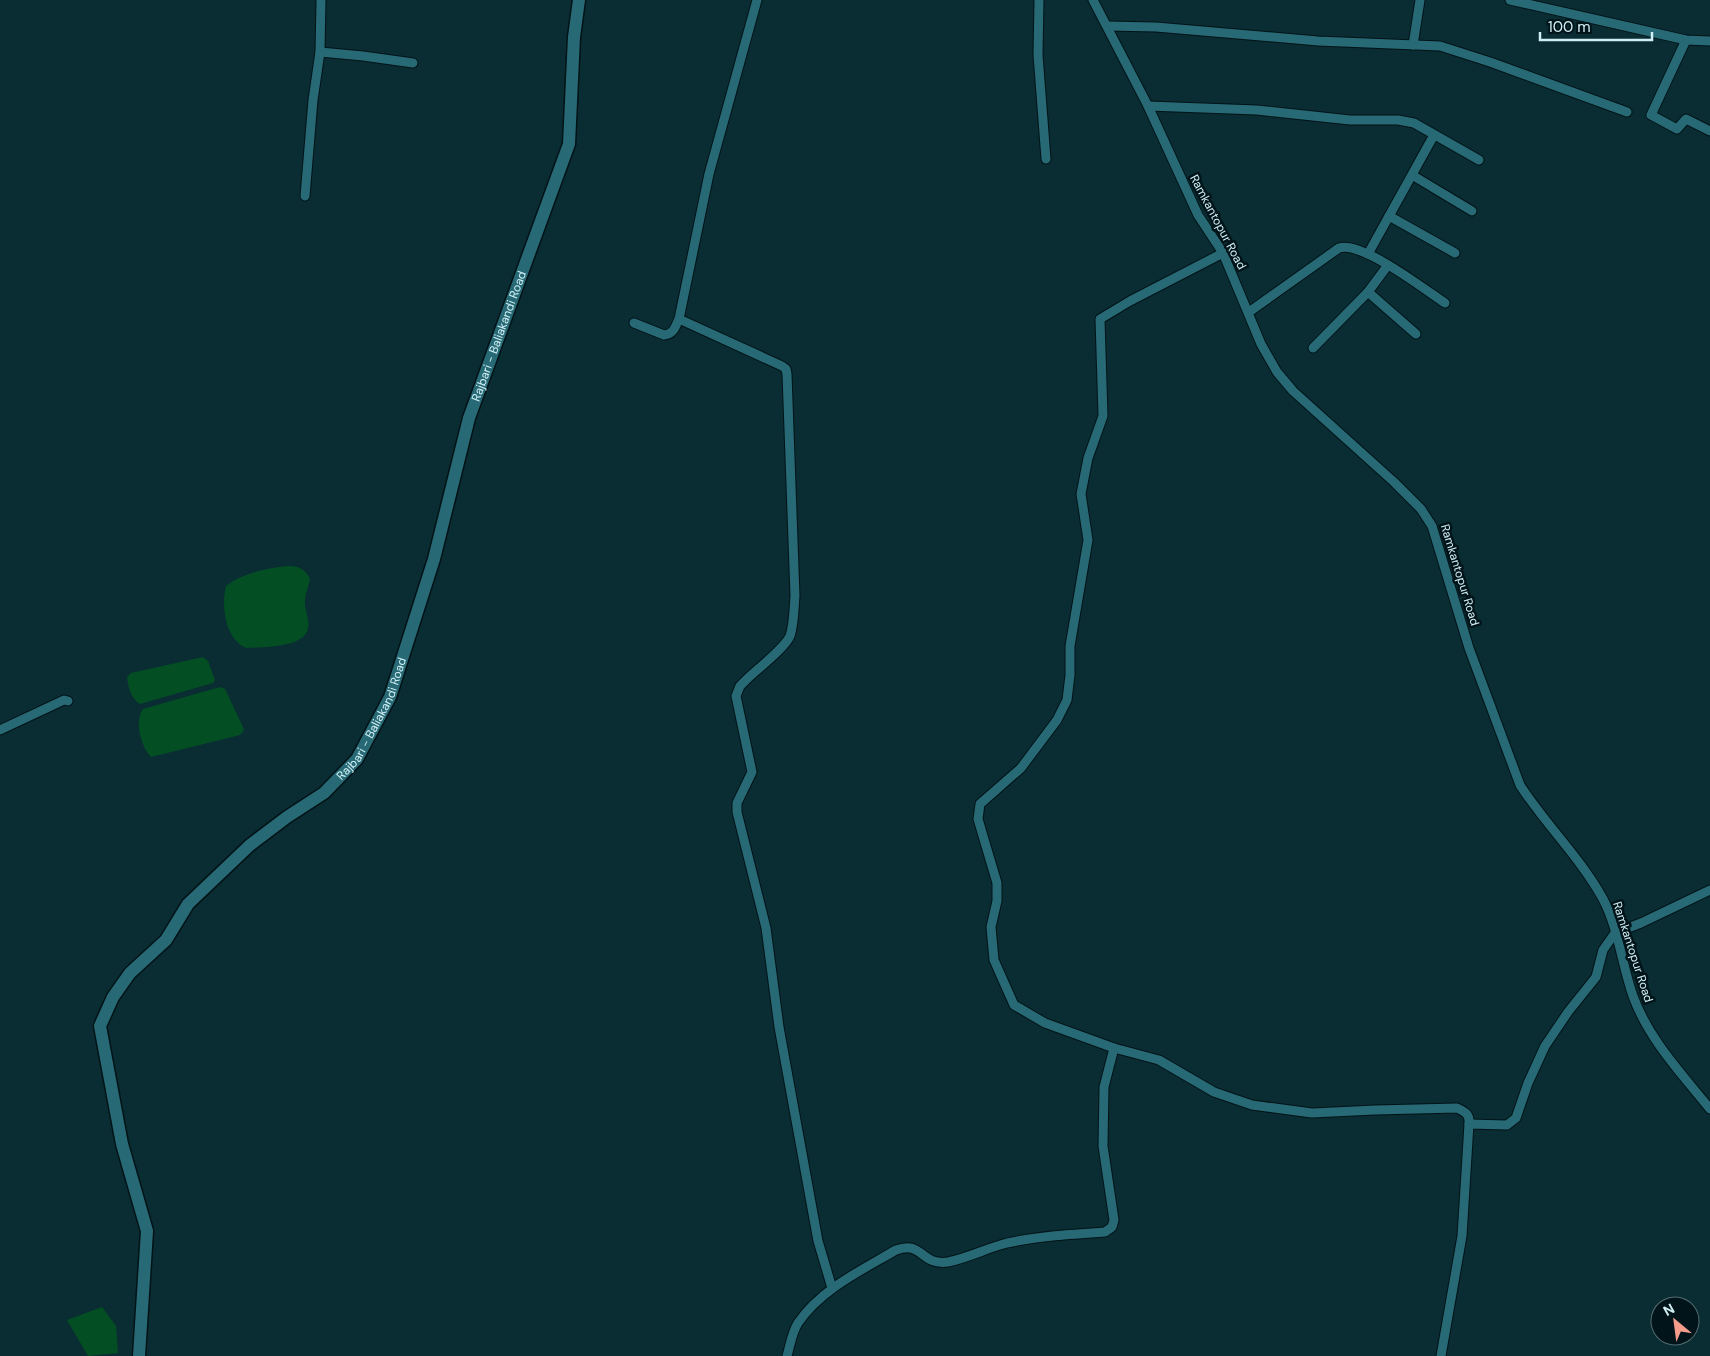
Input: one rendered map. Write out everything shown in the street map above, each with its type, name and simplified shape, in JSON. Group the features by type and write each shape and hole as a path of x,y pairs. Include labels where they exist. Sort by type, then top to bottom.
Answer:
{"main road":[{"name":"Rajbari - Baliakandi Road","path":"139,1356 147,1231 122,1144 100,1026 113,997 130,973 166,940 188,904 250,845 287,817 324,793 356,759 390,696 434,559 469,418 569,144 574,37 580,0"}],"street":[{"path":"306,196 320,52 321,0"},
{"path":"634,323 664,335 669,335 673,332 679,319 709,174 757,0"},
{"path":"1039,0 1038,55 1046,159"},
{"name":"Ramkantopur Road","path":"1093,0 1148,106 1198,215 1223,253 1267,354 1277,372 1294,391 1394,482 1421,509 1432,526 1470,648 1520,785 1532,804 1580,865 1602,897 1612,917 1633,997 1645,1024 1658,1044 1710,1109"},
{"path":"1413,45 1420,0"},
{"path":"1510,0 1544,3 1686,40 1710,42"},
{"path":"1107,26 1156,27 1318,41 1440,46 1490,62 1627,112"},
{"path":"1686,40 1650,115 1678,128 1686,119 1710,130"},
{"path":"320,52 413,63"},
{"path":"1148,106 1256,110 1350,120 1398,120 1414,123 1479,160"},
{"path":"1368,254 1434,134"},
{"path":"1412,175 1472,211"},
{"path":"1389,216 1455,253"},
{"path":"1249,312 1339,248 1345,246 1368,254 1388,265 1445,303"},
{"path":"1223,253 1130,301 1100,319 1103,416 1088,458 1081,494 1088,540 1070,646 1070,675 1067,700 1057,720 1021,768 980,804 978,819 997,882 997,901 991,927 994,960 1014,1005 1046,1023 1114,1048 1159,1060 1214,1092 1252,1105 1312,1113 1457,1108 1467,1113 1470,1117 1462,1236 1440,1356"},
{"path":"1313,348 1368,292 1388,265"},
{"path":"1368,292 1416,334"},
{"path":"679,319 782,366 786,369 787,374 795,596 792,626 790,636 784,644 740,686 736,696 752,772 737,803 737,812 766,928 779,1028 818,1241 832,1288"},
{"path":"0,730 64,700 68,701"},
{"path":"1469,1124 1507,1125 1516,1118 1528,1084 1545,1046 1568,1012 1596,977 1603,950 1615,933 1641,923 1710,890"},
{"path":"787,1356 797,1324 832,1288 903,1247 914,1248 929,1260 937,1263 1007,1243 1054,1236 1105,1232 1112,1227 1114,1220 1103,1146 1104,1087 1114,1048"}],"shaded area":[{"path":"288,566 301,569 310,578 305,598 308,628 305,635 292,643 272,647 246,648 233,637 226,621 224,603 226,586 232,581 255,572"},
{"path":"203,657 208,661 215,680 213,683 140,704 132,696 127,677 131,673"},
{"path":"220,687 225,689 243,727 244,730 240,735 151,757 147,753 139,727 140,714 143,709"},
{"path":"102,1307 116,1326 118,1353 88,1356 67,1320"}]}
